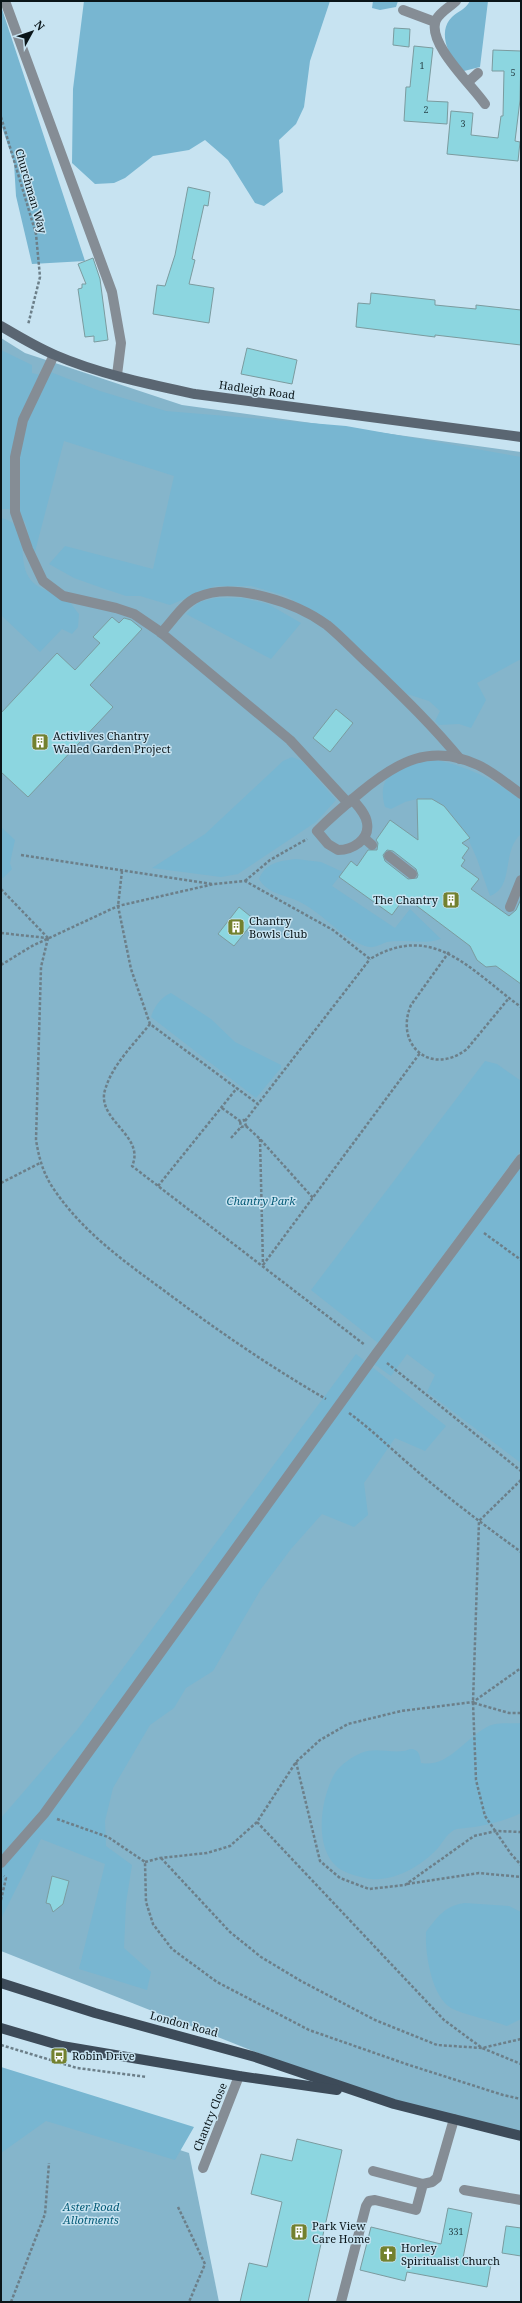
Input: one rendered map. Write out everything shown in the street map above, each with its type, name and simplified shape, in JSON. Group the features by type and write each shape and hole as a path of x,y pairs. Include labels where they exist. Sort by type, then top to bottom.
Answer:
{"main road":[{"name":"London Road","path":"1,1983 95,2013 255,2056 359,2093 521,2136"},
{"name":"London Road","path":"1,2028 62,2046 239,2076 359,2093"}],"street":[{"path":"5,1 112,292 121,343 117,375"},
{"path":"456,1 441,13 435,22 436,34 448,59 485,104"},
{"path":"402,10 435,22"},
{"path":"468,82 478,73"},
{"name":"Hadleigh Road","path":"1,326 54,355 117,375 195,394 521,437"},
{"path":"54,355 23,420 15,457 15,512 28,549 43,581 63,596 116,608 134,614 161,633 290,740 350,801 367,823 364,838 350,849 338,850 328,844 317,831 350,801 390,769 407,760 430,756 478,760 521,794"},
{"path":"161,633 189,602 208,593 242,592 274,598 294,606 327,625 419,713 460,759"},
{"path":"364,838 372,845"},
{"path":"389,856 412,874"},
{"path":"510,907 521,880"},
{"path":"1,1863 44,1814 338,1406 521,1159"},
{"name":"Chantry Close","path":"203,2168 239,2076"},
{"path":"373,2171 423,2184 432,2182 437,2178 454,2119"},
{"path":"341,2302 366,2206 369,2201 374,2200 416,2210 423,2184"},
{"path":"464,2190 521,2200"}],"path":[{"name":"Churchman Way","path":"1,117 36,234 40,277 24,339"},
{"path":"1,965 48,938 118,906 214,884 245,881 270,860 317,831"},
{"path":"21,855 214,884"},
{"path":"122,871 118,906 131,968 150,1024 258,1104"},
{"path":"245,881 333,930 370,959"},
{"path":"1,889 48,938"},
{"path":"1,933 48,938"},
{"path":"48,938 41,975 36,1140 40,1163 53,1188 81,1224 120,1259 221,1334 338,1406 374,1432 409,1465 479,1521 521,1552"},
{"path":"313,1198 260,1138 246,1126 245,1121 370,959 387,949 407,944 431,947 449,952 521,1007"},
{"path":"449,952 411,1005 408,1013 407,1031 410,1040 420,1053 437,1060 453,1059 460,1055 467,1049 509,998"},
{"path":"150,1024 115,1069 104,1090 103,1100 107,1110 134,1150 135,1159 132,1166 376,1354 521,1470"},
{"path":"263,1266 420,1053"},
{"path":"158,1186 237,1088"},
{"path":"222,1108 240,1121 245,1121"},
{"path":"240,1121 241,1127"},
{"path":"231,1138 241,1127 246,1126"},
{"path":"260,1138 263,1266"},
{"path":"1,1183 40,1163"},
{"path":"472,1225 521,1260"},
{"path":"521,1480 479,1521 473,1702 476,1780 485,1816 521,1865"},
{"path":"473,1702 521,1668"},
{"path":"44,1814 108,1837 145,1862 160,1858 207,1853 230,1846 257,1822 296,1762 320,1740 348,1724 401,1711 473,1702 509,1713 521,1713"},
{"path":"296,1762 320,1861 340,1878 369,1889 479,1873 521,1877"},
{"path":"257,1822 444,2020 482,2048 521,2064"},
{"path":"405,1884 474,1836 496,1832 521,1832"},
{"path":"160,1858 230,1932 261,1957 301,1982 375,2020 437,2045 482,2048 521,2039"},
{"path":"145,1862 146,1902 153,1924 172,1949 216,1982 309,2030 503,2096 521,2099"},
{"path":"1,1873 6,1878 1,1900"},
{"path":"11,2302 45,2214 49,2163"},
{"path":"178,2208 205,2264 189,2302"}],"green space":[{"name":"Chantry Park","path":"1,338 25,353 182,405 521,452 521,2136 359,2093 1,1951"},
{"name":"Aster Road Allotments","path":"56,2110 189,2153 219,2302 1,2302 1,2133"}],"shaded area":[{"path":"84,1 330,1 310,61 304,107 296,124 279,140 283,192 264,206 255,203 228,160 205,140 189,150 153,156 125,178 114,183 95,184 72,163 73,89"},
{"path":"373,1 398,1 396,7 380,10 372,8"},
{"path":"470,1 488,1 480,67 464,71 450,53 445,38 445,30 447,23 452,17"},
{"path":"1,6 85,261 32,264 16,196 14,163 1,124"},
{"path":"1,350 32,365 32,373 40,375 45,370 100,391 166,411 346,426 521,457 521,659 477,683 486,700 471,728 459,724 439,725 435,721 440,711 429,701 407,694 333,624 286,596 251,586 215,586 170,605 140,596 126,596 74,578 49,564 65,546 153,569 174,476 64,441 31,567 28,532 25,522 9,509 1,509"},
{"path":"1,518 10,521 16,526 21,540 24,566 31,580 40,588 67,600 79,614 78,627 72,634 62,629 40,652 1,615"},
{"path":"216,598 242,598 268,604 301,623 271,659 186,614 199,602"},
{"path":"292,757 302,761 336,800 316,822 238,874 221,877 152,868 205,834 283,761"},
{"path":"433,759 469,770 490,779 521,800 521,834 515,841 511,850 503,885 498,891 490,896 477,859 466,834 432,800 421,798 405,802 391,809 385,807 383,795 384,785 388,777 395,772 413,764"},
{"path":"1,827 15,840 10,863 12,869 3,878 1,877"},
{"path":"296,859 321,862 343,872 332,886 395,928 410,909 441,939 428,942 394,941 371,947 360,944 342,933 307,906 271,891 259,879 265,869 274,863"},
{"path":"171,993 211,1019 235,1042 281,1065 281,1068 256,1098 151,1017 158,1003"},
{"path":"485,1061 497,1064 521,1081 521,1150 378,1343 311,1290"},
{"path":"521,1165 521,1463 427,1392 435,1375 407,1354 391,1376 374,1364"},
{"path":"356,1354 446,1426 425,1451 395,1438 364,1483 368,1515 354,1527 322,1514 291,1549 261,1589 213,1671 186,1688 174,1708 150,1725 113,1788 105,1821 106,1846 132,1865 126,1903 124,1948 151,1972 147,1990 79,1969 105,1864 41,1839 1,1919 1,1818 77,1730"},
{"path":"521,1723 521,1813 492,1823 454,1830 424,1861 408,1871 390,1878 371,1879 353,1875 337,1867 329,1858 322,1834 323,1808 330,1783 335,1773 347,1761 366,1751 405,1751 412,1749 420,1755 421,1763 431,1763 448,1757 490,1725"},
{"path":"465,1903 509,1906 521,1912 521,2019 507,2026 451,2008 444,2002 434,1984 428,1962 426,1932 438,1917 447,1909 458,1904"},
{"path":"1,2067 194,2127 175,2160 46,2121 1,2153"}],"building":[{"path":"394,28 410,29 409,47 393,45"},
{"path":"414,46 433,48 427,101 448,102 447,124 404,121 406,87 410,87"},
{"path":"493,50 521,51 520,100 515,141 520,142 518,161 447,154 451,111 473,113 471,135 498,138 501,116 503,116 504,71 492,71"},
{"path":"188,187 210,192 208,206 204,205 192,259 195,260 189,284 214,288 209,323 153,314 157,285 165,286 175,255"},
{"path":"93,258 100,279 108,340 94,342 94,336 85,337 78,289 82,288 82,284 86,284 78,264"},
{"path":"371,293 435,300 435,305 476,309 476,305 521,310 521,345 435,335 435,337 356,327 358,303 370,304"},
{"path":"247,348 297,360 292,384 241,374"},
{"name":"Activlives Chantry Walled Garden Project","path":"112,617 119,623 124,618 131,620 142,629 90,685 113,707 28,797 1,772 1,713 57,653 75,670 100,643 93,637"},
{"path":"336,709 353,723 330,752 313,738"},
{"name":"The Chantry","path":"417,799 432,799 444,806 470,838 462,843 469,848 462,858 465,860 461,866 479,879 471,889 509,916 516,910 521,899 521,984 496,966 486,967 477,960 470,946 405,897 392,915 339,877 351,861 357,866 368,850 377,850 378,843 376,840 390,820 418,840","holes":["387,850 393,851 416,869 418,875 417,878 408,879 385,861 383,855"]},
{"name":"Chantry Bowls Club","path":"239,907 255,920 234,946 218,934"},
{"path":"52,1876 69,1881 63,1904 53,1912 50,1904 46,1903"},
{"name":"Park View Care Home","path":"297,2139 342,2150 308,2302 240,2302 249,2263 267,2267 282,2202 251,2194 261,2154 292,2161"},
{"path":"448,2208 472,2213 463,2258 491,2264 487,2287 407,2272 405,2281 360,2270 371,2227 441,2244"},
{"path":"506,2226 521,2228 521,2256 502,2253"}],"place":[{"name":"Activlives Chantry Walled Garden Project","path":"40,742"},
{"name":"The Chantry","path":"451,900"},
{"name":"Chantry Bowls Club","path":"236,927"},
{"name":"Robin Drive","path":"59,2056"},
{"name":"Park View Care Home","path":"299,2232"},
{"name":"Horley Spiritualist Church","path":"388,2254"}]}
